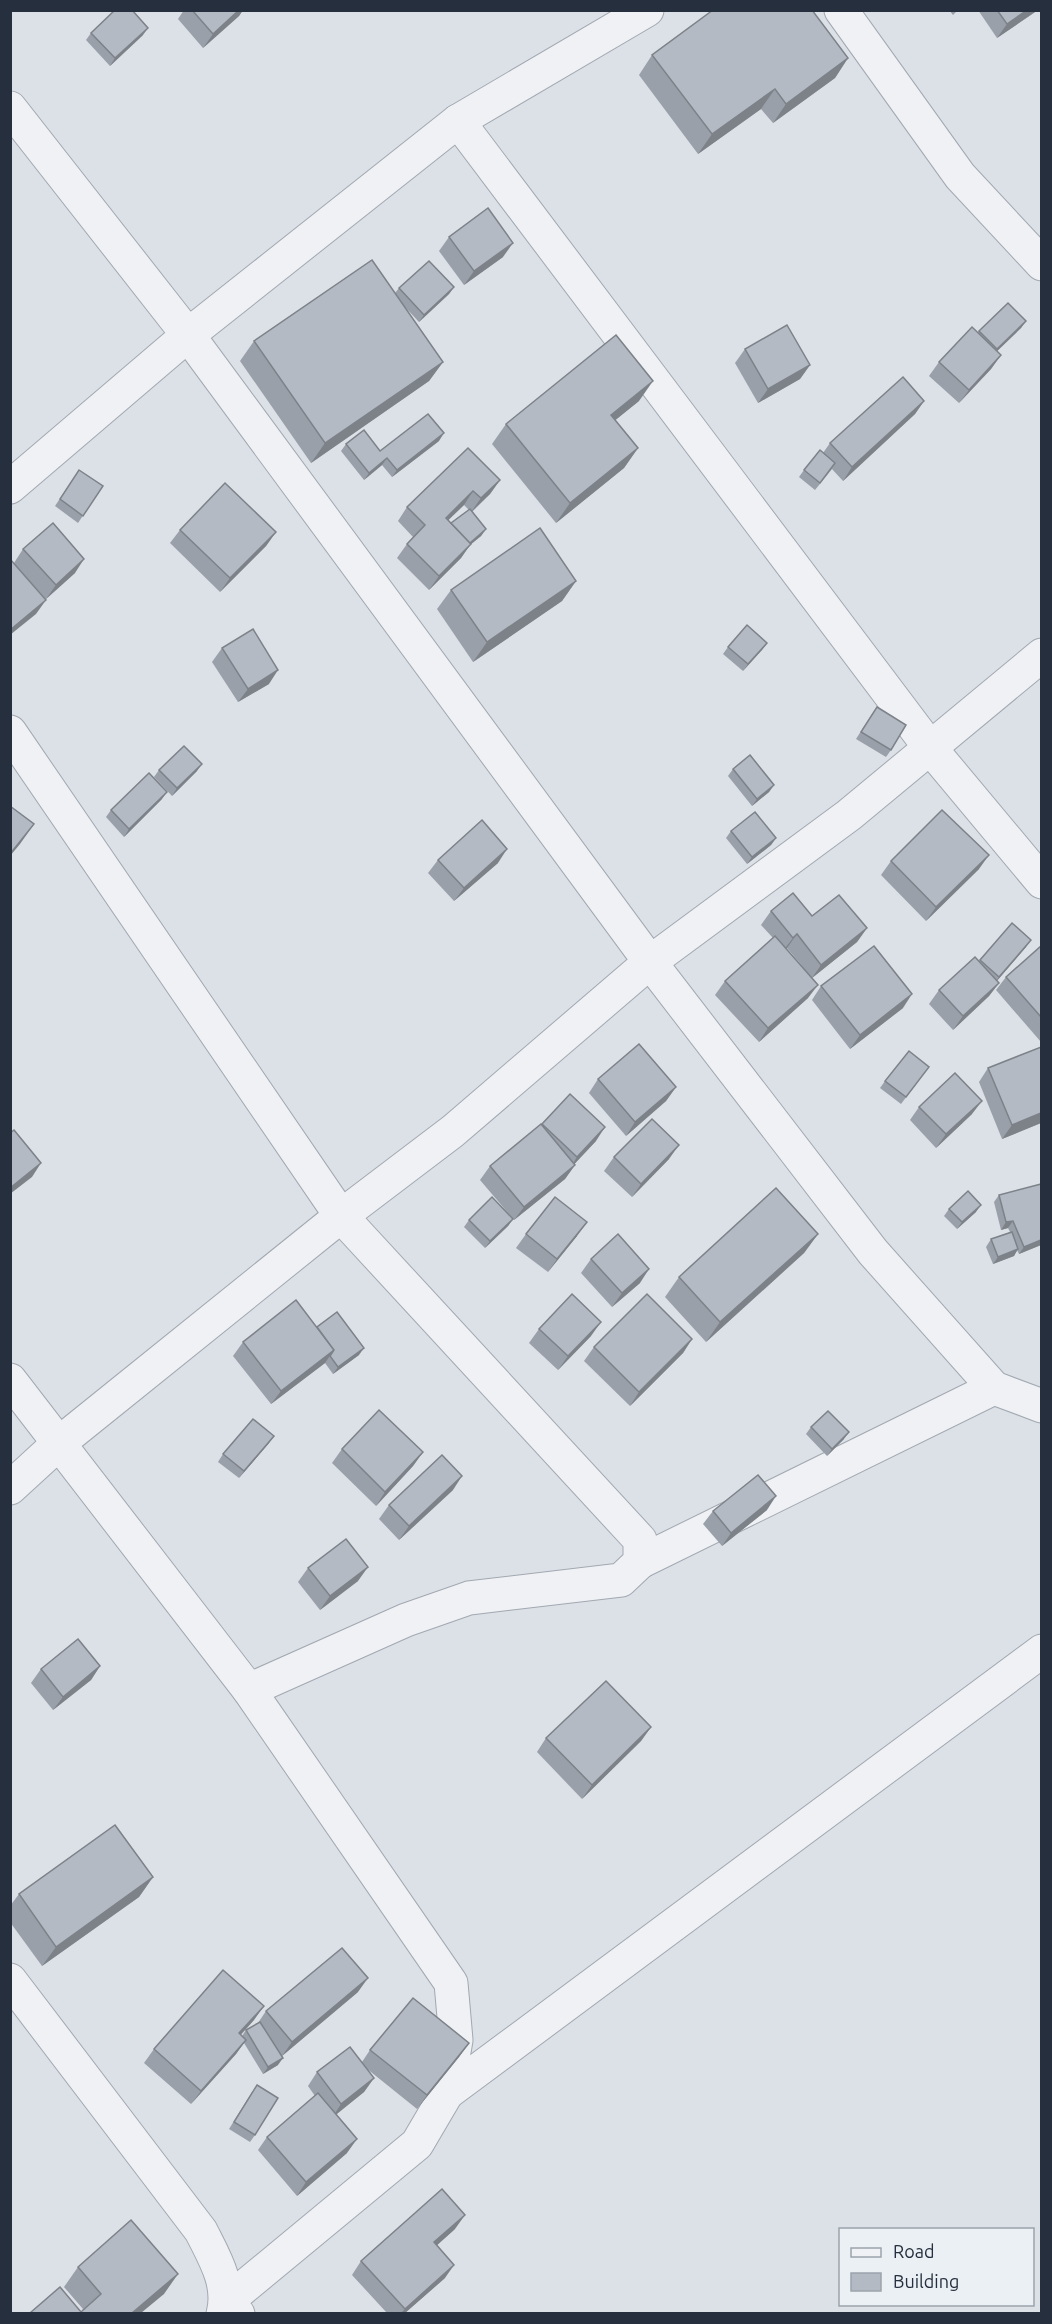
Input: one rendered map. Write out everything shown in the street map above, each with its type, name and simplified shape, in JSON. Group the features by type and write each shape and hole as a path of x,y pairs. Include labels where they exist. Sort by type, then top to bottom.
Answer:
{"street":[{"path":"10,487 188,335 458,121 647,10"},
{"path":"841,10 960,176 1041,264"},
{"path":"10,108 188,335 650,962 873,1252 994,1388 1041,1406"},
{"path":"458,121 931,749 1041,882"},
{"path":"10,1488 58,1444 340,1216 453,1131 650,962 849,815 1041,655"},
{"path":"10,732 340,1216 640,1540 640,1562"},
{"path":"10,1380 249,1690 451,1983 456,2040 447,2093 417,2144 229,2310 221,2271 201,2231 10,1980"},
{"path":"249,1690 406,1620 469,1598 621,1580 640,1562 994,1388"},
{"path":"447,2093 1041,1651"},
{"path":"1004,1679 1041,1676"}],"building":[{"path":"115,10 132,10 148,28 115,58 91,33"},
{"path":"192,10 239,10 213,34"},
{"path":"713,10 812,10 848,58 786,104 775,89 712,134 652,55"},
{"path":"997,10 1027,10 1007,24"},
{"path":"488,208 513,243 474,271 449,237"},
{"path":"372,260 443,362 325,443 254,341"},
{"path":"429,261 454,287 424,315 399,288"},
{"path":"1008,303 1026,321 997,349 979,331"},
{"path":"787,325 810,365 768,389 745,349"},
{"path":"972,327 1001,355 969,390 939,362"},
{"path":"616,335 653,381 611,415 638,448 570,503 506,424"},
{"path":"903,377 924,401 852,467 830,443"},
{"path":"428,414 444,433 397,470 387,458 369,473 346,444 364,430 380,451"},
{"path":"468,448 500,480 481,498 473,491 446,518 471,544 439,576 407,544 425,525 407,507"},
{"path":"820,450 835,463 820,483 804,470"},
{"path":"79,470 103,486 83,516 60,499"},
{"path":"225,483 276,532 230,578 180,530"},
{"path":"470,509 486,529 470,543 451,523"},
{"path":"53,523 84,559 56,585 23,549"},
{"path":"540,528 576,581 487,642 451,590"},
{"path":"10,559 46,600 10,630"},
{"path":"747,625 767,643 748,664 728,647"},
{"path":"253,629 278,670 248,689 222,648"},
{"path":"877,707 906,725 891,750 861,732"},
{"path":"184,746 202,764 177,788 159,770"},
{"path":"750,755 774,785 757,799 733,769"},
{"path":"149,773 167,792 129,829 111,810"},
{"path":"10,806 34,824 10,854"},
{"path":"942,810 989,855 936,907 891,861"},
{"path":"755,812 776,838 752,857 731,831"},
{"path":"482,820 507,849 464,888 438,860"},
{"path":"793,893 812,916 839,895 867,928 821,965 797,934 793,938 771,911"},
{"path":"1012,923 1031,940 999,977 980,960"},
{"path":"775,936 818,985 768,1028 725,981"},
{"path":"874,946 912,994 860,1035 821,986"},
{"path":"1041,946 1041,1017 1006,977"},
{"path":"975,957 999,983 963,1016 939,990"},
{"path":"639,1044 676,1087 635,1122 598,1079"},
{"path":"1041,1047 1041,1113 1012,1125 988,1068"},
{"path":"909,1051 929,1067 906,1097 885,1081"},
{"path":"955,1073 982,1101 946,1134 919,1107"},
{"path":"570,1094 605,1127 577,1157 542,1124"},
{"path":"652,1119 679,1145 641,1184 614,1157"},
{"path":"541,1124 575,1165 524,1207 490,1166"},
{"path":"14,1130 41,1163 10,1188 10,1133"},
{"path":"1041,1184 1041,1240 1024,1247 1013,1221 1006,1222 999,1195"},
{"path":"776,1188 818,1234 720,1322 679,1277"},
{"path":"968,1191 981,1205 962,1222 949,1209"},
{"path":"492,1197 513,1219 490,1241 469,1220"},
{"path":"555,1197 587,1222 557,1259 526,1234"},
{"path":"1012,1232 1018,1249 998,1257 991,1239"},
{"path":"618,1234 649,1269 622,1293 591,1259"},
{"path":"572,1294 601,1322 568,1356 539,1329"},
{"path":"647,1294 692,1339 639,1392 594,1347"},
{"path":"296,1300 334,1350 281,1391 243,1342"},
{"path":"337,1312 364,1348 338,1367 330,1356 334,1350 317,1327"},
{"path":"379,1410 423,1452 385,1492 342,1449"},
{"path":"828,1411 849,1432 832,1449 811,1427"},
{"path":"253,1419 274,1436 244,1471 223,1454"},
{"path":"442,1455 462,1476 409,1526 389,1505"},
{"path":"758,1475 776,1496 731,1533 713,1511"},
{"path":"346,1539 368,1567 330,1596 308,1568"},
{"path":"78,1639 100,1666 63,1697 41,1669"},
{"path":"606,1681 651,1727 592,1785 546,1738"},
{"path":"115,1825 153,1877 56,1947 19,1894"},
{"path":"342,1948 368,1978 292,2042 266,2011"},
{"path":"223,1970 264,2006 239,2033 246,2040 201,2091 154,2049"},
{"path":"413,1998 469,2043 427,2095 370,2050"},
{"path":"260,2022 283,2058 268,2067 246,2030"},
{"path":"350,2047 374,2078 341,2104 317,2072"},
{"path":"257,2085 278,2098 255,2135 234,2122"},
{"path":"318,2093 357,2139 306,2182 267,2137"},
{"path":"442,2189 465,2215 434,2242 454,2265 405,2309 361,2261"},
{"path":"131,2220 178,2274 132,2313 30,2313 60,2287 81,2312 101,2294 78,2267"}]}
